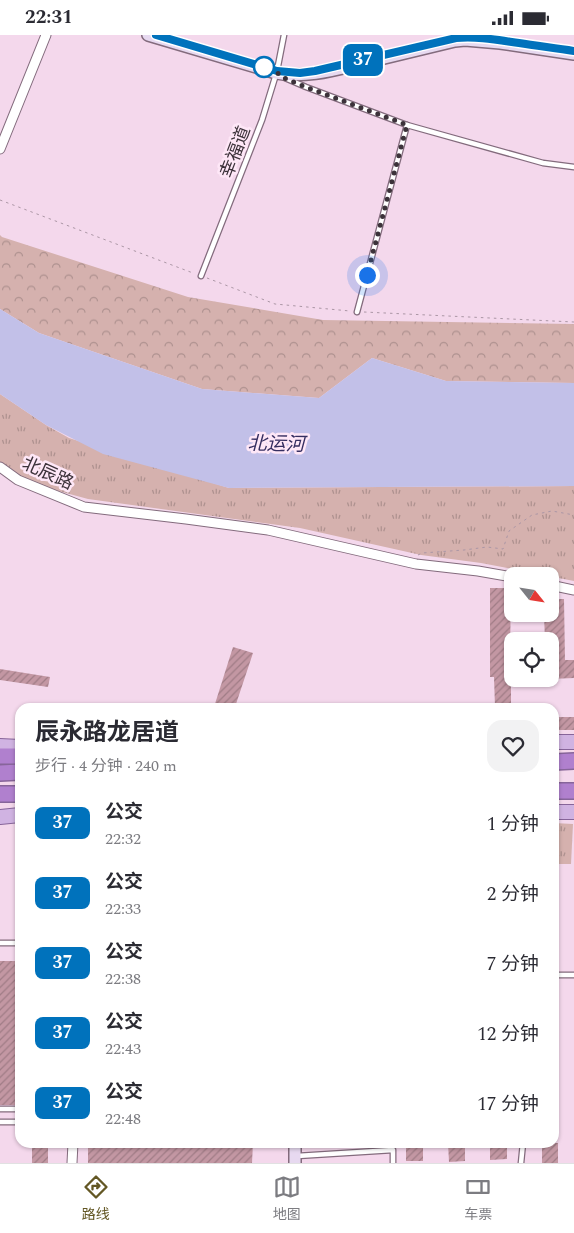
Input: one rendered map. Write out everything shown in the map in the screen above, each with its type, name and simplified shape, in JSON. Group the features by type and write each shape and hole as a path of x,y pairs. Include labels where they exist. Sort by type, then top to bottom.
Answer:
{"highway":[{"path":"0,757 15,756"},
{"path":"559,762 574,761"},
{"path":"0,773 15,772"},
{"path":"559,791 574,791"},
{"path":"0,794 15,794"}],"main road":[{"path":"148,35 278,73 310,72 465,37 497,39 574,53"},
{"path":"156,35 278,73"},
{"path":"559,742 574,742"},
{"path":"0,746 15,747"},
{"path":"559,812 574,812"},
{"path":"0,817 15,816"}],"street":[{"path":"0,149 46,35"},
{"name":"北辰路","path":"0,467 18,480 84,507 268,530 416,564 504,576"},
{"path":"559,587 574,590"},
{"path":"72,1163 73,1148"}],"lane":[{"name":"幸福道","path":"201,276 262,120 278,73 284,35"},
{"path":"278,73 286,79 407,125 543,163 574,167"},
{"path":"357,312 407,125"},
{"path":"0,943 15,943"},
{"path":"559,975 574,975"},
{"path":"0,1109 15,1109"},
{"path":"0,1122 15,1122"},
{"path":"521,1163 522,1148"},
{"path":"295,1159 393,1150 393,1163"}],"path":[{"path":"0,200 275,304 357,312 574,322"},
{"path":"406,561 422,553 487,547 503,549 509,531 532,515 552,511 574,515"}],"green space":[{"path":"0,235 188,297 323,320 574,324 574,383 446,381 372,358 319,398 202,389 39,333 0,309"},
{"path":"0,394 69,438 229,488 574,486 574,581 559,578 559,567 504,567 421,555 300,528 88,499 18,480 0,465"},
{"path":"559,823 573,824 571,864 559,864"}],"water":[{"name":"北运河","path":"0,309 39,333 202,389 319,398 372,358 446,381 574,383 574,486 229,488 103,454 46,425 0,394"}],"building":[{"path":"490,588 504,588 504,623 510,623 510,632 504,632 504,687 511,687 511,703 495,703 494,677 490,677"},
{"path":"559,599 564,599 565,660 574,660 574,678 559,679 559,632 545,632 544,623 559,623"},
{"path":"233,647 253,653 236,703 215,703"},
{"path":"0,669 50,677 48,687 0,680"},
{"path":"559,717 574,717 574,730 559,730"},
{"path":"0,961 15,961 15,1105 0,1105"},
{"path":"32,1148 48,1148 48,1163 32,1163"},
{"path":"88,1148 253,1148 252,1163 88,1163"},
{"path":"406,1148 423,1148 423,1161 406,1161"},
{"path":"448,1148 465,1148 465,1161 449,1162"},
{"path":"490,1148 507,1148 507,1159 490,1160"},
{"path":"542,1148 558,1148 558,1163 542,1163"}],"bus line":[{"name":"37","path":"156,35 277,71 300,73 464,37 497,39 574,51"}],"route":[{"path":"264,67 263,69 280,74 286,79 407,125 367,275"}]}
